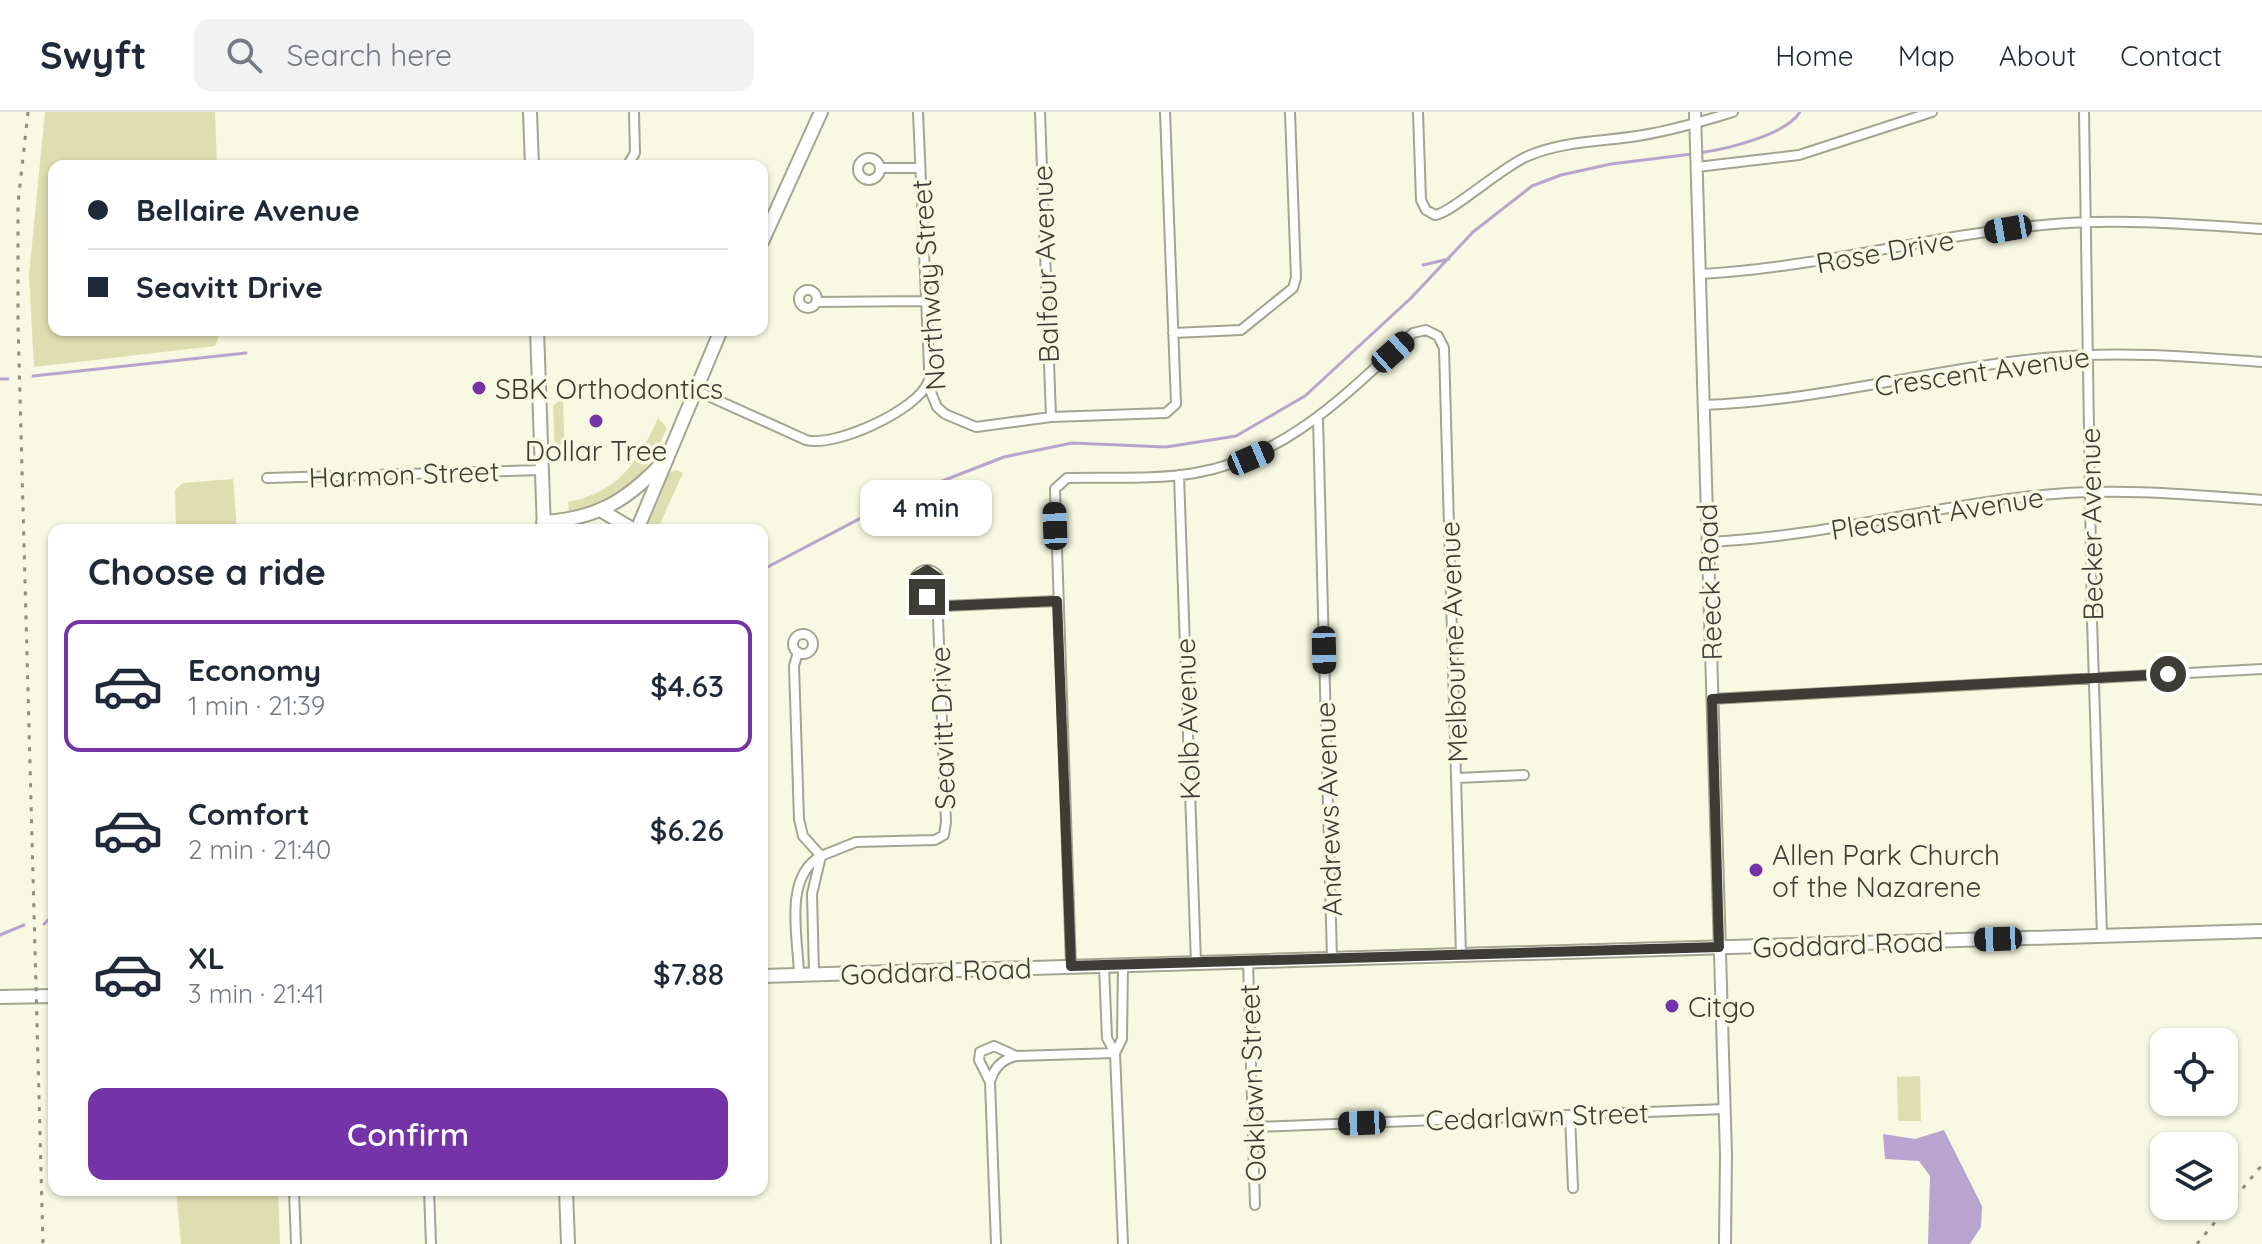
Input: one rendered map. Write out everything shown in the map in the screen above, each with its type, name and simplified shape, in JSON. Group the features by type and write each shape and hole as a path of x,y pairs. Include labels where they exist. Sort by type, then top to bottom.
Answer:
{"main road":[{"path":"530,112 532,160"},
{"path":"768,229 821,112"},
{"path":"537,336 544,524"},
{"path":"639,524 718,336"},
{"path":"554,524 602,511 641,486 668,456"},
{"path":"602,511 625,524"},
{"name":"Goddard Road","path":"768,976 2262,931"},
{"path":"0,997 48,996"},
{"path":"566,1196 568,1244"}],"street":[{"path":"631,160 635,153 634,112"},
{"name":"Northway Street","path":"918,112 929,382 937,407 966,425 986,427 1051,417 1166,413 1176,404 1173,333"},
{"name":"Balfour Avenue","path":"1040,112 1051,417"},
{"path":"1165,112 1173,333 1241,330 1293,288 1296,278 1290,112"},
{"path":"1418,112 1421,200 1426,210 1435,215 1448,212 1501,169 1539,151 1575,142 1652,134 1695,117 1733,112"},
{"path":"1697,165 1799,155 1932,112"},
{"name":"Becker Avenue","path":"2084,112 2102,936"},
{"name":"Reeck Road","path":"1695,117 1725,1109 1725,1244"},
{"path":"880,168 920,168"},
{"name":"Rose Drive","path":"1700,274 1794,267 2008,229 2085,223 2179,223 2262,229"},
{"path":"816,302 925,301"},
{"name":"Melbourne Avenue","path":"1318,419 1413,333 1426,330 1435,333 1444,348 1461,955"},
{"name":"Crescent Avenue","path":"1704,405 1789,399 2013,362 2089,355 2262,362"},
{"path":"695,390 806,440 824,443 914,403 929,382"},
{"path":"1071,966 1054,494 1058,484 1067,478 1179,475 1251,458 1285,441 1318,419"},
{"name":"Andrews Avenue","path":"1318,419 1332,959"},
{"name":"Harmon Street","path":"267,478 542,470"},
{"name":"Kolb Avenue","path":"1179,475 1196,963"},
{"name":"Pleasant Avenue","path":"1708,542 1797,536 2031,496 2090,492 2262,500"},
{"name":"Seavitt Drive","path":"821,856 856,842 931,841 944,835 938,618 945,606 935,594"},
{"path":"945,606 1057,601"},
{"path":"798,652 794,666 799,819 803,836 821,856"},
{"path":"1712,699 2262,669"},
{"path":"1457,778 1524,775"},
{"path":"799,974 798,885 808,863 821,856"},
{"path":"814,974 812,894 821,856"},
{"name":"Oaklawn Street","path":"1248,961 1255,1205"},
{"path":"1115,1053 1122,1039 1123,965"},
{"path":"1104,966 1107,1038 1115,1053 1123,1244"},
{"path":"996,1244 990,1082 979,1060 980,1052 987,1046 1004,1048 1016,1056"},
{"path":"990,1082 999,1065 1016,1056 1115,1053"},
{"name":"Cedarlawn Street","path":"1254,1127 1725,1109"},
{"path":"1570,1115 1573,1188"},
{"path":"294,1196 296,1244"},
{"path":"429,1196 431,1244"}],"green space":[{"path":"45,112 215,112 217,160 48,160 48,336 219,336 215,346 34,367 29,275"},
{"path":"563,398 565,462 555,457 553,406"},
{"path":"658,418 667,428 641,474 604,502 569,513 568,502 601,491 625,473 643,448"},
{"path":"676,470 683,473 660,524 648,524 669,473"},
{"path":"233,479 237,524 176,524 175,490 183,483"},
{"path":"1920,1076 1921,1121 1898,1121 1897,1077"},
{"path":"177,1196 278,1196 280,1244 181,1244"}],"shaded area":[{"path":"1944,1130 1982,1206 1981,1227 1970,1244 1928,1244 1930,1176 1919,1161 1885,1159 1883,1134 1915,1139"}],"waterway":[{"path":"1699,153 1769,134 1782,128 1800,112"},
{"path":"768,567 901,497 1004,457 1072,443 1166,447 1236,436 1305,396 1411,298 1473,232 1532,186 1561,175 1611,164 1692,154"},
{"path":"1423,265 1449,259"},
{"path":"33,376 246,353"},
{"path":"0,379 8,379"},
{"path":"44,924 48,920"},
{"path":"0,935 24,925"}],"railway":[{"path":"28,112 18,203 18,323 43,1244"},
{"path":"2197,1244 2262,1165"}],"place":[{"name":"SBK Orthodontics","path":"479,388"},
{"name":"Dollar Tree","path":"596,421"},
{"name":"Allen Park Church of the Nazarene","path":"1756,870"},
{"name":"Citgo","path":"1672,1006"}],"route":[{"path":"927,597 918,594 914,581 918,573 931,570 940,579 940,587 935,594 945,606 949,603 1057,601 1071,966 1719,947 1712,699 2168,674"}]}
